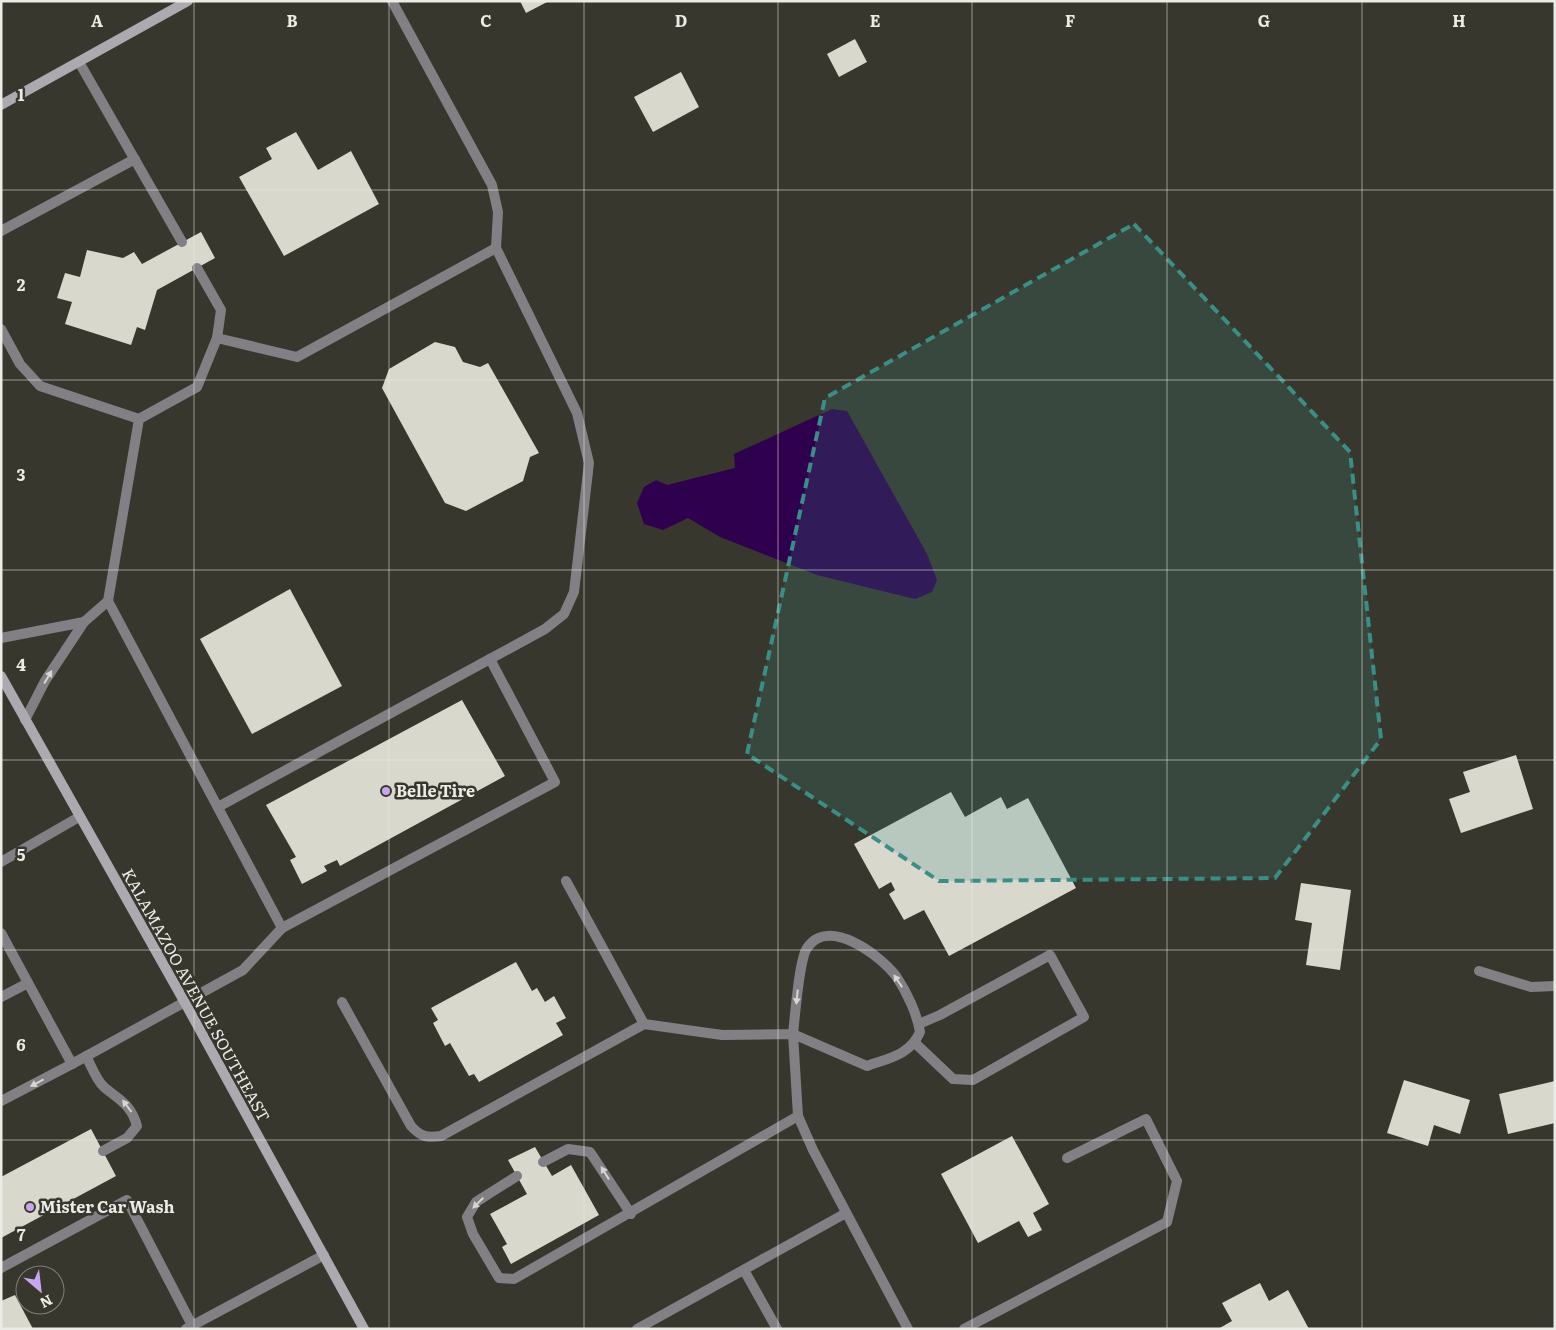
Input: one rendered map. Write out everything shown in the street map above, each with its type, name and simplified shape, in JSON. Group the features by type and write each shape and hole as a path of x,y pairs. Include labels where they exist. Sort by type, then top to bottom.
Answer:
{"main road":[{"path":"1,105 188,1"},
{"name":"KALAMAZOO AVENUE SOUTHEAST","path":"1,676 184,1001 364,1329"}],"street":[{"path":"218,807 545,629 564,614 574,592 588,463 577,413 496,248 498,212 492,185 392,1"},
{"path":"79,62 182,242"},
{"path":"1,230 135,159"},
{"path":"217,338 297,357 496,248"},
{"path":"1,329 20,364 40,386 140,419 196,387 217,338 221,310 197,268"},
{"path":"140,419 108,601 282,928"},
{"path":"25,720 46,681 84,622 108,601"},
{"path":"1,638 84,622"},
{"path":"1,1102 243,970 282,928 555,782 490,659"},
{"path":"1,862 79,817"},
{"path":"566,881 644,1024"},
{"path":"1,933 72,1064"},
{"path":"342,1002 411,1126 419,1134 428,1138 441,1136 644,1024 722,1035 793,1034 867,1066 902,1054 915,1043 920,1032 919,1024 905,992 895,975 857,944 836,935 820,936 806,948 798,987 793,1034 798,1116 846,1213 908,1329"},
{"path":"915,1043 953,1079 973,1080 1084,1017 1050,954 940,1015 919,1024"},
{"path":"1479,971 1531,987 1555,986"},
{"path":"1,997 28,982"},
{"path":"86,1056 103,1086 120,1098 134,1116 137,1126 126,1138 102,1151"},
{"path":"517,1176 476,1202 467,1217 473,1234 499,1278 514,1279 527,1274 798,1116"},
{"path":"964,1329 1167,1222 1177,1181 1146,1119 1067,1158"},
{"path":"543,1162 568,1149 590,1152 631,1214"},
{"path":"1,1268 127,1200 191,1327 324,1255"},
{"path":"637,1329 846,1213"},
{"path":"744,1270 777,1329"}],"highlighted area":[{"path":"1134,224 1350,452 1381,739 1275,878 939,881 747,754 825,398"}],"shaded area":[{"path":"832,409 847,411 927,554 937,580 932,592 915,599 817,575 720,537 688,518 663,530 644,524 637,503 644,487 656,480 667,485 735,468 734,454"}],"building":[{"path":"520,1 549,1 526,13"},
{"path":"855,39 867,62 839,77 827,54"},
{"path":"681,72 699,107 653,132 634,97"},
{"path":"296,132 318,170 351,151 379,204 284,256 239,177 272,159 266,148"},
{"path":"201,232 215,258 157,290 145,330 137,327 131,345 65,324 72,302 57,298 65,273 80,277 87,250 123,258 134,252 142,264"},
{"path":"435,342 455,347 463,362 480,367 488,363 539,453 530,457 523,481 466,511 445,503 382,388 389,369"},
{"path":"290,589 342,686 252,734 200,639"},
{"name":"Belle Tire","path":"462,700 505,776 340,866 337,860 324,866 327,871 302,884 290,860 296,857 266,805"},
{"path":"1516,755 1533,809 1461,833 1449,799 1470,792 1463,772"},
{"path":"951,792 965,817 1001,797 1007,809 1028,798 1076,888 949,956 924,910 904,920 889,894 895,890 891,882 879,889 854,844"},
{"path":"1301,883 1351,890 1340,970 1306,965 1312,923 1295,920"},
{"path":"516,962 532,991 537,988 545,1002 554,996 566,1018 556,1023 563,1035 479,1082 474,1074 469,1076 450,1043 445,1046 433,1023 438,1020 431,1008"},
{"path":"1404,1080 1470,1100 1460,1134 1434,1125 1428,1146 1387,1133"},
{"path":"1555,1081 1555,1123 1508,1134 1499,1094"},
{"name":"Mister Car Wash","path":"91,1129 116,1176 1,1238 1,1177"},
{"path":"1012,1136 1049,1204 1033,1213 1042,1230 1028,1237 1019,1221 978,1243 941,1174"},
{"path":"535,1147 552,1176 571,1165 599,1215 511,1264 502,1247 507,1244 490,1214 527,1194 508,1160"},
{"path":"1260,1283 1269,1301 1288,1290 1309,1329 1218,1329 1232,1321 1222,1303"},
{"path":"15,1295 15,1315 26,1315 33,1329 1,1329 1,1301"}],"place":[{"name":"Belle Tire","path":"386,791"},
{"name":"Mister Car Wash","path":"30,1207"}]}
